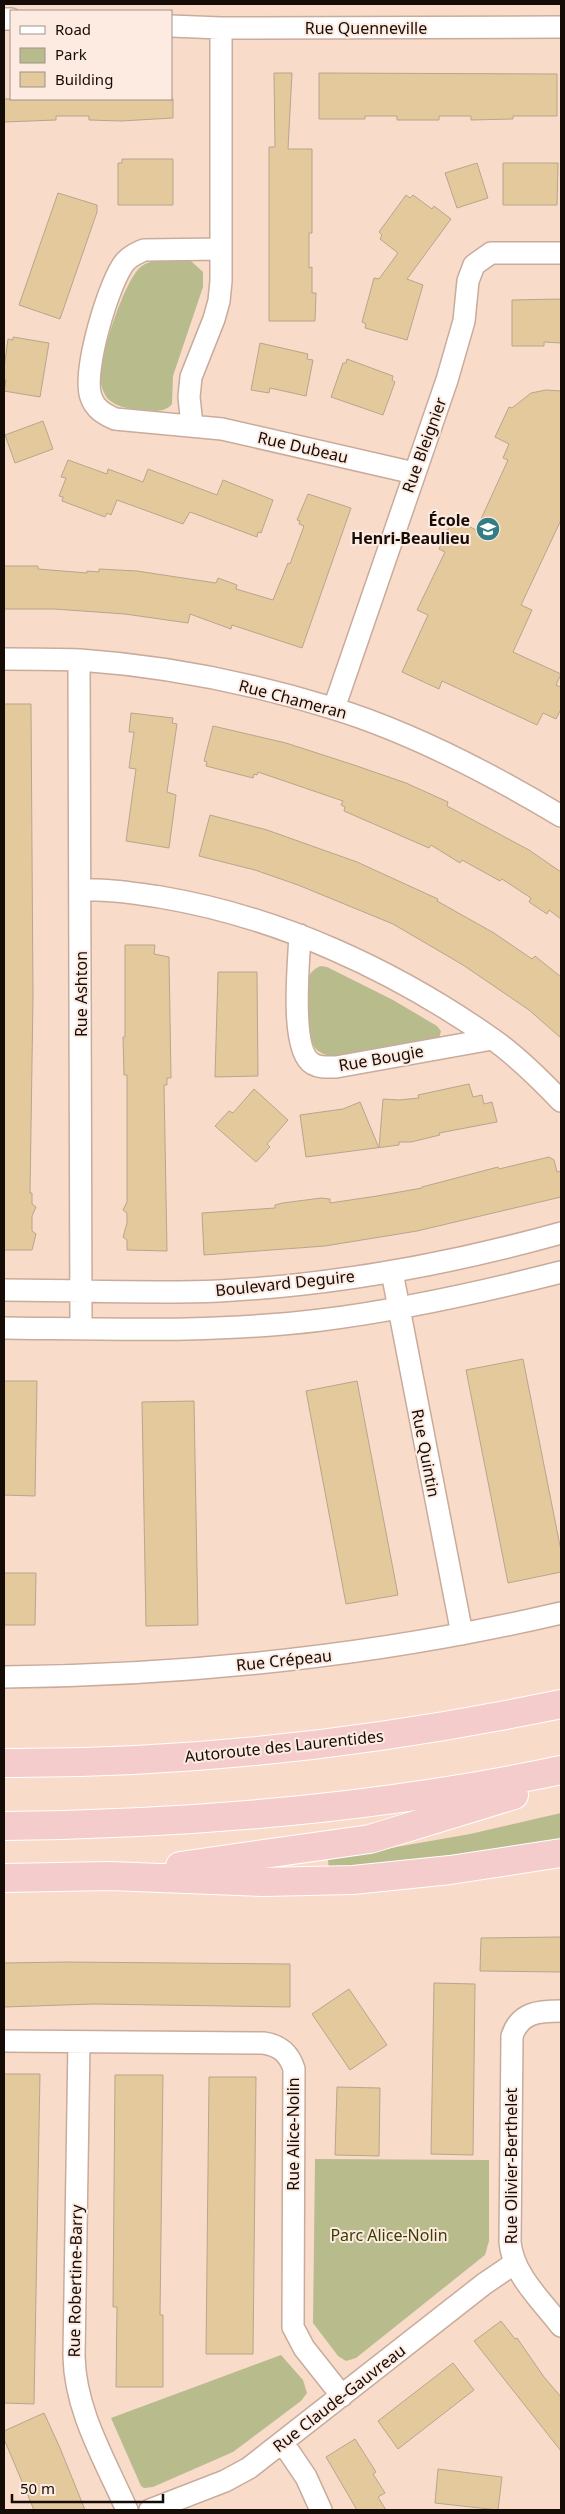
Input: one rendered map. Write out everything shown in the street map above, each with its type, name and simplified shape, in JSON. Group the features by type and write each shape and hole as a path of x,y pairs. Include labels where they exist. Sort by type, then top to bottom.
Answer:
{"highway":[{"name":"Autoroute des Laurentides","path":"4,1763 141,1760 283,1749 453,1725 561,1704"},
{"path":"4,1826 146,1823 261,1815 396,1799 561,1770"},
{"path":"110,1876 370,1839 561,1780"},
{"path":"4,1878 110,1876 263,1882 353,1880 450,1870 561,1853"}],"street":[{"name":"Rue Quenneville","path":"172,26 221,28 561,27"},
{"path":"192,426 189,397 191,377 219,301 221,28"},
{"name":"Rue Dubeau","path":"220,249 155,249 133,254 124,263 92,350 88,386 96,406 104,414 115,419 192,426 264,437 414,473"},
{"name":"Rue Bleignier","path":"334,708 456,352 464,321 468,281 474,265 491,253 561,253"},
{"name":"Rue Chameran","path":"4,659 79,660 198,676 254,686 334,708 387,728 478,769 561,816"},
{"name":"Rue Ashton","path":"79,660 81,1328"},
{"path":"81,890 109,889 190,902 300,935 360,960 424,995 492,1039 561,1101"},
{"name":"Rue Bougie","path":"300,935 298,1026 303,1052 312,1064 322,1067 336,1067 492,1039"},
{"name":"Boulevard Deguire","path":"4,1290 227,1290 274,1287 392,1272 500,1249 561,1233"},
{"name":"Rue Quintin","path":"392,1272 462,1634"},
{"path":"4,1328 244,1326 320,1320 398,1308 561,1272"},
{"name":"Rue Crépeau","path":"4,1677 81,1676 270,1662 357,1653 462,1634 561,1613"},
{"name":"Rue Olivier-Berthelet","path":"561,2011 537,2011 526,2016 514,2030 512,2042 510,2242 515,2263 561,2326"},
{"name":"Rue Alice-Nolin","path":"4,2041 263,2043 280,2049 289,2057 294,2069 292,2320 299,2341 342,2396"},
{"name":"Rue Robertine-Barry","path":"79,2042 75,2376 81,2404 126,2510"},
{"name":"Rue Claude-Gauvreau","path":"150,2510 237,2475 283,2443 484,2284 515,2263"},
{"path":"283,2443 306,2477 321,2510"}],"green space":[{"path":"166,260 191,261 203,272 203,287 173,376 172,404 166,409 156,411 130,408 116,404 106,397 102,389 101,368 109,336 128,285 135,273 147,263"},
{"path":"321,966 327,967 393,1000 437,1026 441,1031 439,1039 334,1057 320,1052 316,1049 310,1035 306,1002 309,976"},
{"path":"561,1813 561,1845 329,1873 328,1859 470,1834"},
{"name":"Parc Alice-Nolin","path":"315,2159 489,2160 489,2241 485,2255 356,2358 346,2361 338,2356 313,2323"},
{"path":"281,2355 303,2380 307,2393 301,2401 233,2452 153,2487 144,2488 141,2486 111,2418"}],"building":[{"path":"274,73 292,73 288,149 312,149 312,233 309,233 309,268 312,267 312,293 316,293 315,321 269,321 269,147 275,147"},
{"path":"319,73 557,74 557,116 513,116 513,119 471,120 471,116 439,116 439,120 397,120 397,116 365,116 365,119 319,119"},
{"path":"4,99 173,99 173,118 121,121 89,120 89,116 56,116 56,120 4,122"},
{"path":"122,159 173,159 173,205 118,205 118,163 122,163"},
{"path":"477,163 488,198 457,208 445,173"},
{"path":"503,163 558,163 557,205 503,205"},
{"path":"58,193 97,205 97,212 60,319 19,305"},
{"path":"406,195 410,198 413,195 432,209 434,206 451,219 407,279 423,285 407,340 365,328 366,324 362,322 374,278 379,279 398,253 380,239 382,235 379,232"},
{"path":"561,299 561,343 544,342 544,346 512,346 512,300"},
{"path":"13,337 49,343 40,397 4,391 6,380 4,379 4,368 8,339 13,340"},
{"path":"260,343 308,354 307,359 313,360 306,396 270,388 269,393 251,390"},
{"path":"347,359 393,376 392,380 395,382 383,415 331,397 343,363 346,363"},
{"path":"546,390 561,391 561,520 521,605 532,610 513,652 561,674 556,685 561,687 561,709 556,719 543,713 537,725 442,681 439,689 402,672 428,615 417,610 445,552 439,549 453,518 476,530 508,460 503,458 509,444 495,437 509,407 512,408 531,393"},
{"path":"43,421 53,449 15,463 5,435"},
{"path":"68,460 107,474 108,469 143,482 148,469 217,495 223,480 273,500 261,533 258,532 257,537 190,512 183,524 117,500 111,515 107,513 105,517 62,501 63,497 59,496 66,478 61,477"},
{"path":"308,494 351,508 302,648 232,625 231,629 190,614 188,623 125,614 54,609 4,609 4,566 38,566 38,569 87,573 87,571 99,572 99,569 137,571 216,583 218,578 237,585 236,589 273,600 288,563 290,564 304,526 299,524 300,521 297,520"},
{"path":"4,704 31,704 33,997 30,1193 32,1193 32,1204 36,1207 32,1216 32,1231 36,1234 32,1250 4,1250"},
{"path":"131,713 173,718 172,723 177,724 167,792 176,795 169,848 126,841 136,769 129,768 134,732 129,732"},
{"path":"213,726 286,743 406,783 448,802 447,806 529,850 561,872 561,919 549,910 547,914 529,902 531,898 502,879 500,881 462,860 460,863 431,845 429,848 344,811 345,807 341,805 343,801 258,772 257,775 254,774 253,778 206,766 207,762 204,761"},
{"path":"210,815 267,830 357,862 438,899 437,901 494,933 532,959 535,956 561,977 561,1038 529,1010 463,965 393,924 298,885 255,870 199,856"},
{"path":"125,945 155,945 154,954 169,957 171,1078 167,1078 167,1085 164,1085 167,1251 127,1250 127,1240 123,1237 127,1223 127,1213 123,1210 127,1202 127,1075 124,1075 123,1037 125,1037"},
{"path":"218,972 257,972 258,1076 215,1077"},
{"path":"469,1084 473,1097 482,1095 484,1104 492,1102 497,1122 439,1133 440,1135 411,1142 399,1142 399,1145 379,1148 383,1099 419,1098 418,1095"},
{"path":"254,1089 288,1120 267,1144 270,1147 256,1162 215,1126 229,1111 233,1113"},
{"path":"360,1102 379,1148 306,1157 300,1115 343,1109"},
{"path":"549,1157 554,1160 557,1172 561,1171 561,1197 417,1231 325,1246 204,1255 202,1213 275,1208 275,1205 283,1203 321,1198 330,1199 330,1203 377,1196 422,1188 498,1167 499,1169"},
{"path":"523,1359 561,1551 561,1572 508,1583 466,1370"},
{"path":"4,1381 37,1381 35,1496 4,1495"},
{"path":"357,1381 398,1595 346,1604 306,1391"},
{"path":"194,1401 198,1625 146,1626 142,1402"},
{"path":"4,1573 36,1573 35,1625 4,1625"},
{"path":"561,1937 561,1972 480,1971 481,1938"},
{"path":"4,1963 290,1964 290,2007 94,2004 4,2007"},
{"path":"434,1983 475,1984 473,2155 431,2154"},
{"path":"349,1989 387,2045 350,2070 312,2014"},
{"path":"4,2074 40,2074 34,2404 4,2403"},
{"path":"115,2075 163,2075 160,2315 163,2315 163,2387 116,2387 117,2307 113,2307"},
{"path":"209,2077 256,2077 253,2354 206,2354"},
{"path":"337,2087 380,2088 379,2156 335,2155"},
{"path":"501,2321 515,2339 517,2338 544,2377 561,2397 561,2451 474,2341"},
{"path":"453,2363 474,2390 398,2449 378,2421"},
{"path":"44,2413 85,2510 34,2510 4,2439 4,2431"},
{"path":"355,2439 376,2472 373,2474 385,2493 378,2497 386,2510 357,2510 326,2457"},
{"path":"438,2469 502,2477 498,2510 435,2503"}],"place":[{"name":"École Henri-Beaulieu","path":"488,529"}]}
